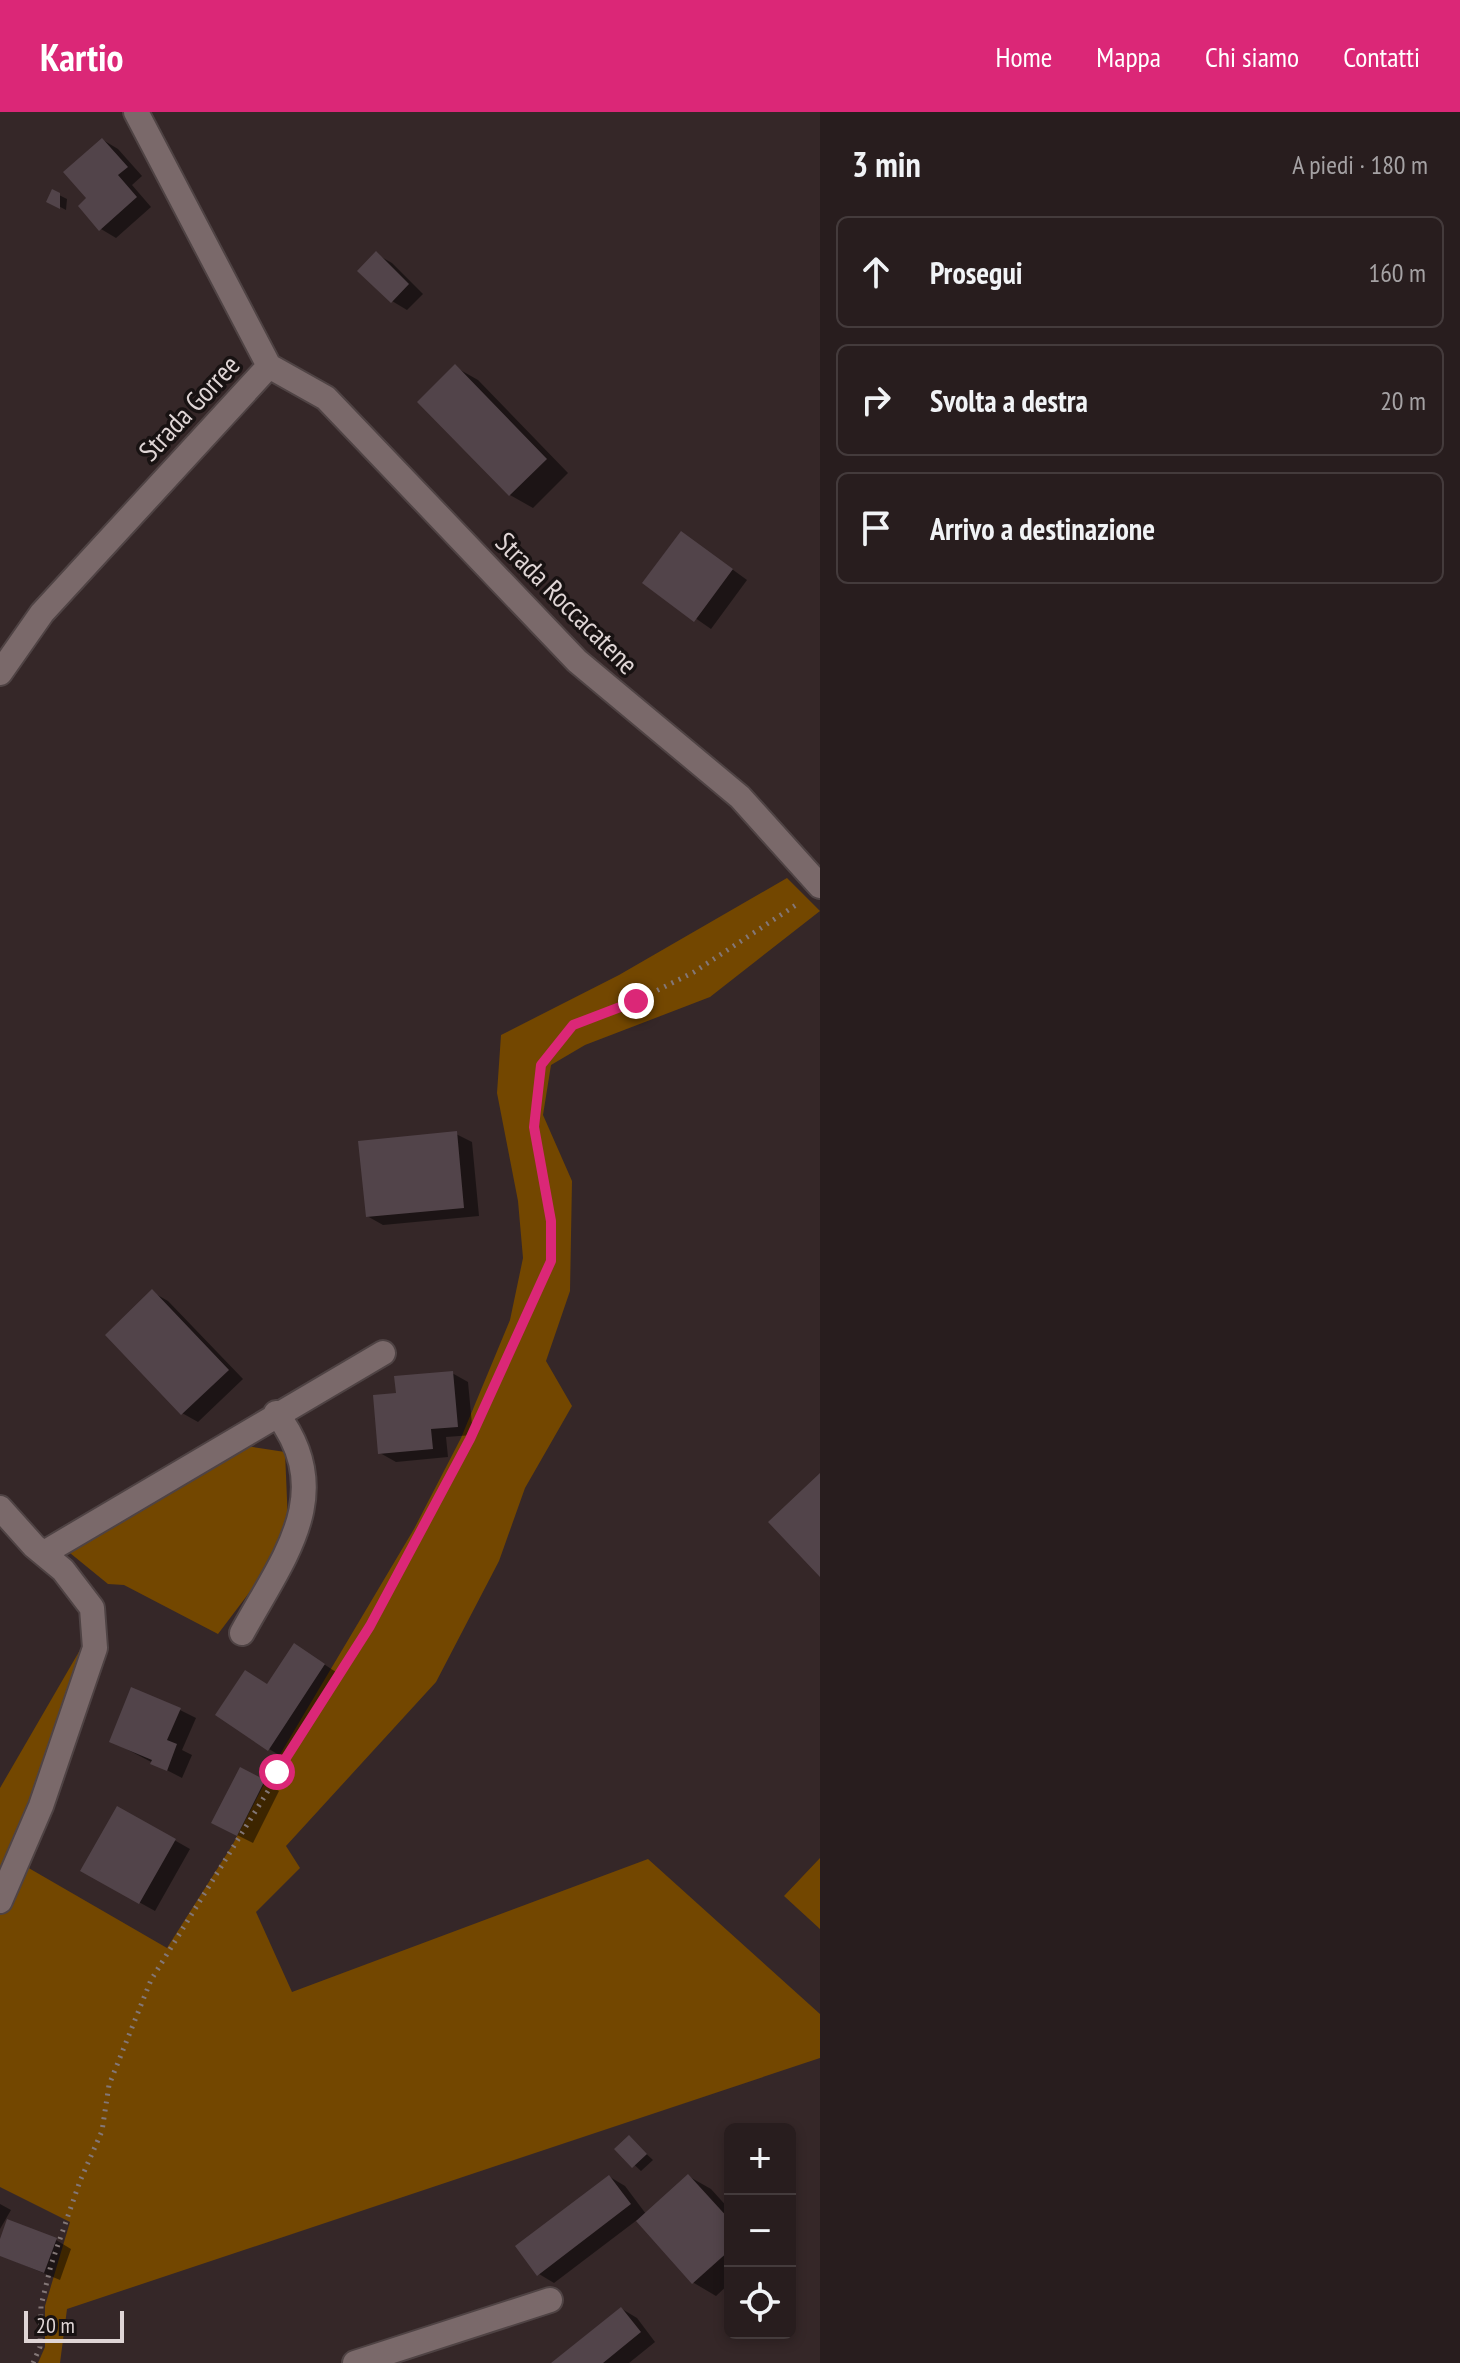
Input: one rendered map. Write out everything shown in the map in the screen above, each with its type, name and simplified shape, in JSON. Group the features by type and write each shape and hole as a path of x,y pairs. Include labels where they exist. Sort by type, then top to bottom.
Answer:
{"street":[{"name":"Strada Gorree","path":"0,673 42,613 269,366 136,112"},
{"name":"Strada Roccacatene","path":"269,366 326,398 577,661 740,797 820,886"},
{"path":"44,1553 276,1413 383,1353"},
{"path":"242,1633 294,1537 305,1499 304,1464 294,1437 276,1413"},
{"path":"0,1508 63,1570 92,1608 95,1648 41,1806 0,1901"},
{"path":"355,2363 550,2300"}],"path":[{"path":"33,2363 40,2347 41,2306 51,2265 80,2181 102,2131 109,2085 151,1980 370,1626 470,1439 551,1261 551,1221 534,1127 541,1065 573,1025 636,1001 694,972 795,907 820,886"}],"shaded area":[{"path":"787,878 820,911 710,997 585,1045 551,1065 543,1115 572,1181 570,1291 546,1361 572,1406 525,1488 499,1561 436,1682 286,1846 300,1868 256,1912 292,1992 648,1859 820,2014 820,2058 67,2309 60,2363 38,2363 45,2347 45,2306 70,2222 0,2187 0,1911 20,1863 167,1948 233,1844 275,1763 414,1529 461,1438 510,1320 523,1258 518,1201 497,1093 501,1035 619,975"},
{"path":"240,1445 285,1452 288,1523 252,1589 218,1634 124,1585 108,1584 70,1553"},
{"path":"80,1650 83,1662 0,1883 0,1788"},
{"path":"820,1858 820,1929 784,1896"}],"building":[{"path":"102,138 128,167 118,175 137,197 99,231 78,206 86,198 63,172"},
{"path":"52,189 60,193 60,209 46,202"},
{"path":"376,251 409,284 391,303 357,271"},
{"path":"455,364 547,459 509,496 417,402"},
{"path":"681,531 733,569 694,622 642,583"},
{"path":"457,1131 464,1208 366,1217 358,1141"},
{"path":"152,1289 229,1370 181,1415 105,1335"},
{"path":"453,1371 458,1427 431,1429 433,1449 378,1454 373,1395 396,1393 394,1376"},
{"path":"820,1473 820,1577 768,1522"},
{"path":"294,1643 325,1664 268,1751 215,1715 245,1670 267,1684"},
{"path":"131,1687 181,1708 167,1740 177,1744 167,1771 150,1764 152,1760 109,1742"},
{"path":"240,1767 265,1780 237,1836 211,1823"},
{"path":"117,1806 176,1839 139,1904 80,1871"},
{"path":"629,2135 647,2154 632,2168 614,2149"},
{"path":"688,2174 724,2213 724,2255 692,2284 636,2221"},
{"path":"609,2175 631,2204 537,2276 515,2246"},
{"path":"7,2219 57,2238 44,2273 0,2256 0,2239"},
{"path":"621,2307 641,2332 603,2363 551,2363"}],"route":[{"path":"277,1772 370,1626 470,1439 551,1261 551,1221 534,1127 541,1065 573,1025 636,1001"}]}
